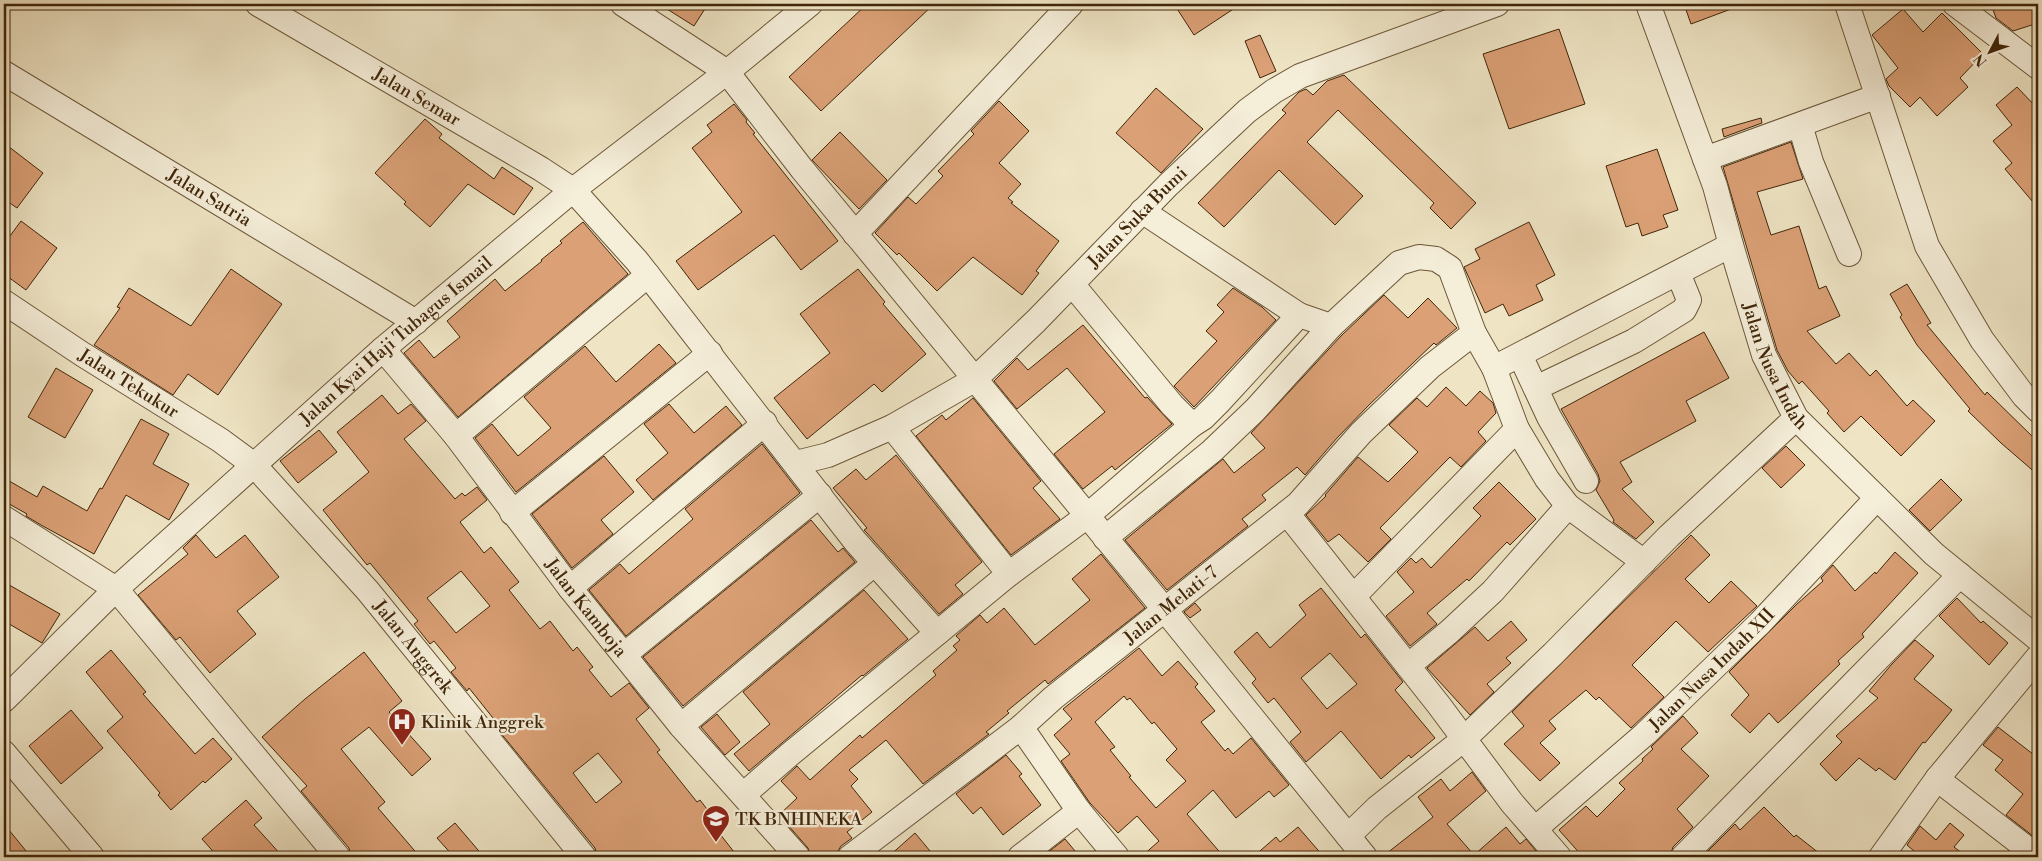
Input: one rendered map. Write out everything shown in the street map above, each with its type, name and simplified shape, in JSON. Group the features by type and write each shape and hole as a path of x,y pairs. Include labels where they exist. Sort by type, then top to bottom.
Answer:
{"street":[{"name":"Jalan Semar","path":"258,4 574,190 648,274 855,541 937,633"},
{"path":"623,4 727,72 802,169 1165,610 1365,857"},
{"name":"Jalan Kyai Haji Tubagus Ismail","path":"4,700 116,589 383,349 574,190 727,72 810,4"},
{"path":"855,234 1071,4"},
{"name":"Jalan Suka Bumi","path":"796,463 828,455 892,427 974,380 1072,284 1142,211 1247,111 1274,91 1300,76 1497,4"},
{"name":"Jalan Nusa Indah","path":"1648,4 1715,186 1764,354 1796,418 1934,554 2038,639"},
{"path":"1846,4 1878,96 1926,246 1982,340 2024,396 2038,410"},
{"path":"1955,4 2038,67"},
{"name":"Jalan Satria","path":"4,73 416,322"},
{"path":"1705,159 1878,96"},
{"path":"1800,126 1811,162 1849,254"},
{"path":"1142,211 1299,315 1331,326"},
{"path":"1494,368 1731,245"},
{"path":"1105,538 1212,450 1255,410 1331,326 1399,263 1419,257 1436,259 1450,268 1474,333 1494,368 1517,429 1547,479 1568,506 1644,562"},
{"path":"1536,388 1634,341 1684,310 1689,300 1678,273"},
{"path":"456,436 648,274"},
{"path":"1072,284 1172,405 1192,425"},
{"name":"Jalan Tekukur","path":"4,302 82,354 220,440 254,465"},
{"path":"744,795 789,755 937,633 1009,574 1087,516 1192,425 1203,418 1299,315"},
{"name":"Jalan Melati-7","path":"850,857 1020,727 1053,698 1298,504 1361,433 1430,367 1474,333"},
{"name":"Jalan Kamboja","path":"383,349 456,436 570,588 681,726 798,857"},
{"path":"512,513 710,353"},
{"path":"1520,355 1549,417 1586,481"},
{"path":"1348,836 1377,808 1464,738 1553,654 1669,536 1796,418"},
{"path":"570,588 765,423"},
{"path":"892,427 1009,574"},
{"path":"1354,596 1517,429"},
{"name":"Jalan Anggrek","path":"254,465 368,591 584,857"},
{"path":"624,655 820,495"},
{"name":"Jalan Nusa Indah XII","path":"1535,829 1645,734 1760,624 1877,498"},
{"path":"1408,666 1493,592 1568,506"},
{"path":"1287,512 1464,738 1512,803 1559,857"},
{"path":"4,518 116,589 338,857"},
{"path":"681,726 875,563"},
{"path":"1683,857 1960,575"},
{"path":"1881,857 1938,779 2038,657"},
{"path":"1020,727 1079,811 1117,857"},
{"path":"4,754 92,857"},
{"path":"1938,779 2038,857"},
{"path":"1020,857 1079,811"}],"building":[{"path":"659,4 708,4 694,26"},
{"path":"867,4 934,4 821,111 789,77"},
{"path":"1174,4 1241,4 1194,35"},
{"path":"1684,4 1739,4 1739,6 1691,24"},
{"path":"1991,4 2038,4 2038,23 2013,31 1996,18"},
{"path":"1903,9 1923,32 1942,13 1983,54 1960,78 1968,87 1937,116 1920,97 1910,107 1889,86 1886,79 1898,68 1872,35"},
{"path":"1559,29 1585,104 1509,129 1483,54"},
{"path":"1260,35 1276,71 1260,78 1245,41"},
{"path":"1344,75 1476,203 1451,229 1430,208 1434,203 1338,110 1307,142 1363,196 1335,225 1279,170 1224,227 1198,203 1286,113 1282,110 1299,92 1306,89 1313,95 1327,81"},
{"path":"2017,87 2038,109 2038,208 2005,169 2012,163 1993,141 2012,125 1996,105"},
{"path":"1156,88 1203,129 1161,173 1116,133"},
{"path":"999,101 1029,131 999,163 1021,184 1008,198 1013,202 1011,203 1059,241 1036,271 1039,273 1022,295 973,257 937,291 899,253 897,255 875,233 908,197 916,204 943,176 938,171 974,134 971,131"},
{"path":"734,104 747,120 746,122 755,133 753,134 838,241 801,270 774,235 698,290 676,261 742,212 692,148 712,132 707,125"},
{"path":"1761,118 1762,123 1724,137 1722,129"},
{"path":"425,119 442,134 439,138 494,179 502,167 533,188 514,215 468,184 430,227 404,204 406,202 375,173"},
{"path":"840,132 887,180 859,209 812,160"},
{"path":"1791,142 1803,179 1757,192 1771,235 1799,226 1819,289 1826,286 1840,316 1807,331 1836,364 1849,353 1870,376 1876,370 1907,406 1913,400 1935,421 1901,456 1861,416 1844,432 1827,413 1829,411 1802,381 1799,384 1788,371 1777,350 1723,167"},
{"path":"4,143 43,173 17,208 4,199"},
{"path":"1657,149 1678,210 1663,215 1668,227 1642,236 1638,223 1626,227 1606,166"},
{"path":"21,221 57,248 26,290 4,274 4,244"},
{"path":"583,222 628,274 458,417 404,353 419,340 434,358 460,337 447,321 495,279 505,291 542,261 562,243 560,241"},
{"path":"1529,222 1555,275 1536,285 1543,300 1509,316 1503,304 1485,313 1464,267 1480,259 1475,249"},
{"path":"231,269 282,304 218,395 188,374 173,395 94,345 120,308 117,307 129,288 191,326"},
{"path":"858,269 885,302 883,304 926,354 882,392 874,384 807,439 774,398 830,353 800,314"},
{"path":"1907,284 1931,323 1927,325 1985,395 1987,392 2038,442 2038,475 1968,411 1970,409 1917,345 1900,317 1902,315 1890,294"},
{"path":"1233,288 1262,307 1276,320 1194,407 1174,386 1217,341 1206,331 1224,312 1217,305"},
{"path":"1384,295 1408,318 1428,298 1457,328 1436,345 1434,343 1369,405 1305,475 1297,467 1262,495 1266,500 1242,519 1248,526 1167,590 1125,540 1223,459 1234,473 1265,448 1251,433 1341,336"},
{"path":"1083,325 1145,398 1147,397 1172,424 1115,470 1112,466 1083,489 1054,454 1105,412 1067,368 1017,409 994,381 1017,358 1028,370"},
{"path":"1704,332 1729,378 1686,401 1696,421 1620,462 1632,482 1622,489 1654,522 1636,539 1613,522 1614,520 1596,490 1600,481 1598,474 1561,409"},
{"path":"659,344 676,363 516,492 475,438 492,424 518,456 551,428 524,397 585,346 616,382"},
{"path":"56,368 93,390 65,438 28,417"},
{"path":"1446,387 1466,406 1480,391 1493,403 1496,413 1478,432 1486,441 1461,467 1450,457 1380,528 1391,539 1368,562 1339,534 1328,542 1306,515 1326,496 1358,457 1388,482 1418,452 1389,425 1417,398 1427,407"},
{"path":"382,395 398,414 411,404 426,421 404,439 455,499 462,493 465,496 477,487 487,500 460,522 484,553 491,547 519,582 509,590 540,629 550,621 573,651 577,647 593,667 589,670 611,697 629,683 649,708 636,719 660,750 657,752 697,802 700,800 720,826 716,829 738,857 597,857 595,848 490,720 493,718 469,688 467,691 451,672 456,668 434,641 430,644 414,624 418,621 370,563 367,565 323,510 369,472 337,432","holes":["461,571 490,606 456,633 427,598","598,753 622,782 596,803 573,773"]},
{"path":"973,398 1041,481 1033,488 1060,519 1011,555 916,436 942,415 946,420"},
{"path":"669,404 694,433 726,406 742,425 653,500 636,480 668,453 644,424"},
{"path":"141,419 169,434 153,464 189,484 169,520 126,495 94,554 41,525 26,516 27,514 4,501 4,478 37,497 43,486 87,511 100,488 102,489"},
{"path":"319,430 337,452 298,483 280,461"},
{"path":"762,444 800,493 626,636 589,590 620,564 629,574 693,519 685,509"},
{"path":"1786,446 1805,465 1781,488 1762,468"},
{"path":"896,455 982,562 955,585 963,594 939,614 864,530 867,528 833,488 856,469 866,480"},
{"path":"604,456 634,492 601,520 613,534 572,568 532,514"},
{"path":"1941,479 1962,500 1930,531 1909,510"},
{"path":"1499,482 1536,519 1510,545 1507,542 1469,581 1467,579 1427,613 1437,624 1410,646 1386,616 1414,592 1397,572 1411,558 1416,563 1422,558 1431,568 1481,516 1473,508"},
{"path":"811,520 838,552 843,548 855,562 683,706 643,657"},
{"path":"196,535 216,558 245,535 279,577 237,611 256,634 210,673 180,637 176,640 138,595 188,554 183,548"},
{"path":"1691,535 1710,555 1685,579 1709,603 1731,581 1757,606 1708,652 1676,621 1632,665 1664,697 1631,728 1599,697 1596,700 1586,690 1549,721 1556,729 1540,743 1560,763 1540,781 1504,744 1524,726 1512,712"},
{"path":"1895,552 1918,573 1862,634 1864,637 1838,661 1840,664 1788,714 1778,723 1769,713 1750,733 1731,715 1749,695 1729,672 1797,604 1823,581 1821,578 1833,565 1855,591 1875,572 1876,574"},
{"path":"1101,554 1145,608 1048,684 1045,680 1007,711 1009,713 986,732 989,734 923,784 886,740 849,770 858,779 851,786 872,812 847,832 852,838 841,846 836,857 811,857 808,848 779,815 797,798 781,781 797,766 810,780 860,735 862,738 936,675 933,671 957,650 953,646 960,640 956,636 980,615 987,623 1004,608 1035,645 1090,600 1072,579"},
{"path":"4,582 60,614 42,643 4,621"},
{"path":"1321,588 1361,638 1365,634 1403,682 1395,690 1435,738 1411,758 1409,755 1381,779 1341,731 1306,762 1290,742 1301,732 1274,698 1268,703 1252,683 1256,679 1234,652 1257,632 1270,648 1306,615 1299,605","holes":["1330,653 1357,684 1327,709 1301,678"]},
{"path":"864,590 908,639 862,675 749,771 734,754 770,724 743,692"},
{"path":"1957,598 1981,623 1983,621 2008,643 1989,665 1939,616"},
{"path":"1195,603 1201,610 1190,618 1184,612"},
{"path":"1511,621 1527,640 1506,658 1511,663 1487,684 1494,692 1470,715 1427,668 1475,627 1488,641"},
{"path":"1915,640 1934,656 1914,679 1952,710 1925,743 1923,742 1895,780 1879,768 1876,771 1859,758 1836,781 1820,764 1842,742 1836,736 1878,698 1869,691"},
{"path":"1139,648 1162,676 1178,661 1198,684 1195,687 1215,711 1201,722 1225,751 1228,748 1233,754 1251,738 1289,785 1274,797 1269,791 1236,818 1213,790 1187,814 1224,857 1141,857 1159,841 1137,816 1118,833 1090,803 1061,761 1070,754 1054,735 1072,719 1063,709","holes":["1124,696 1127,700 1130,698 1177,749 1166,760 1186,781 1156,808 1129,777 1131,776 1110,750 1115,747 1095,722"]},
{"path":"111,650 146,692 143,694 195,754 213,738 232,759 205,783 203,781 171,810 158,795 160,793 107,731 123,717 86,672"},
{"path":"364,652 402,701 389,712 431,759 412,776 369,727 341,749 385,802 378,808 420,857 351,857 349,848 301,791 307,786 262,737 305,699"},
{"path":"71,710 103,748 61,784 29,746"},
{"path":"717,714 740,742 725,755 701,727"},
{"path":"1683,716 1698,733 1681,749 1709,776 1677,809 1693,827 1673,847 1670,857 1583,857 1559,830 1586,806 1597,817 1625,789 1619,783 1643,761 1642,759 1653,749 1651,747"},
{"path":"1998,727 2038,758 2038,840 2006,815 2023,794 1995,770 2003,760 1983,745"},
{"path":"1006,755 1022,774 1019,776 1041,805 1003,835 981,807 973,814 956,794"},
{"path":"1472,772 1486,791 1447,824 1474,855 1506,827 1520,844 1526,839 1541,857 1382,857 1433,817 1418,797 1441,779 1450,791"},
{"path":"246,800 262,818 254,825 283,857 218,857 202,839"},
{"path":"1764,807 1794,837 1796,835 1824,857 1702,857 1735,824 1740,830"},
{"path":"455,823 484,857 454,857 437,838"},
{"path":"1950,823 1964,835 1954,847 1967,857 1921,857 1907,845 1920,826 1936,840"},
{"path":"4,824 31,857 4,857"},
{"path":"1298,827 1324,857 1253,857 1276,837 1280,842"},
{"path":"915,833 935,857 888,857"},
{"path":"1065,839 1080,857 1042,857"}],"place":[{"name":"Klinik Anggrek","path":"402,746"},
{"name":"TK BNHINEKA","path":"716,843"}]}
